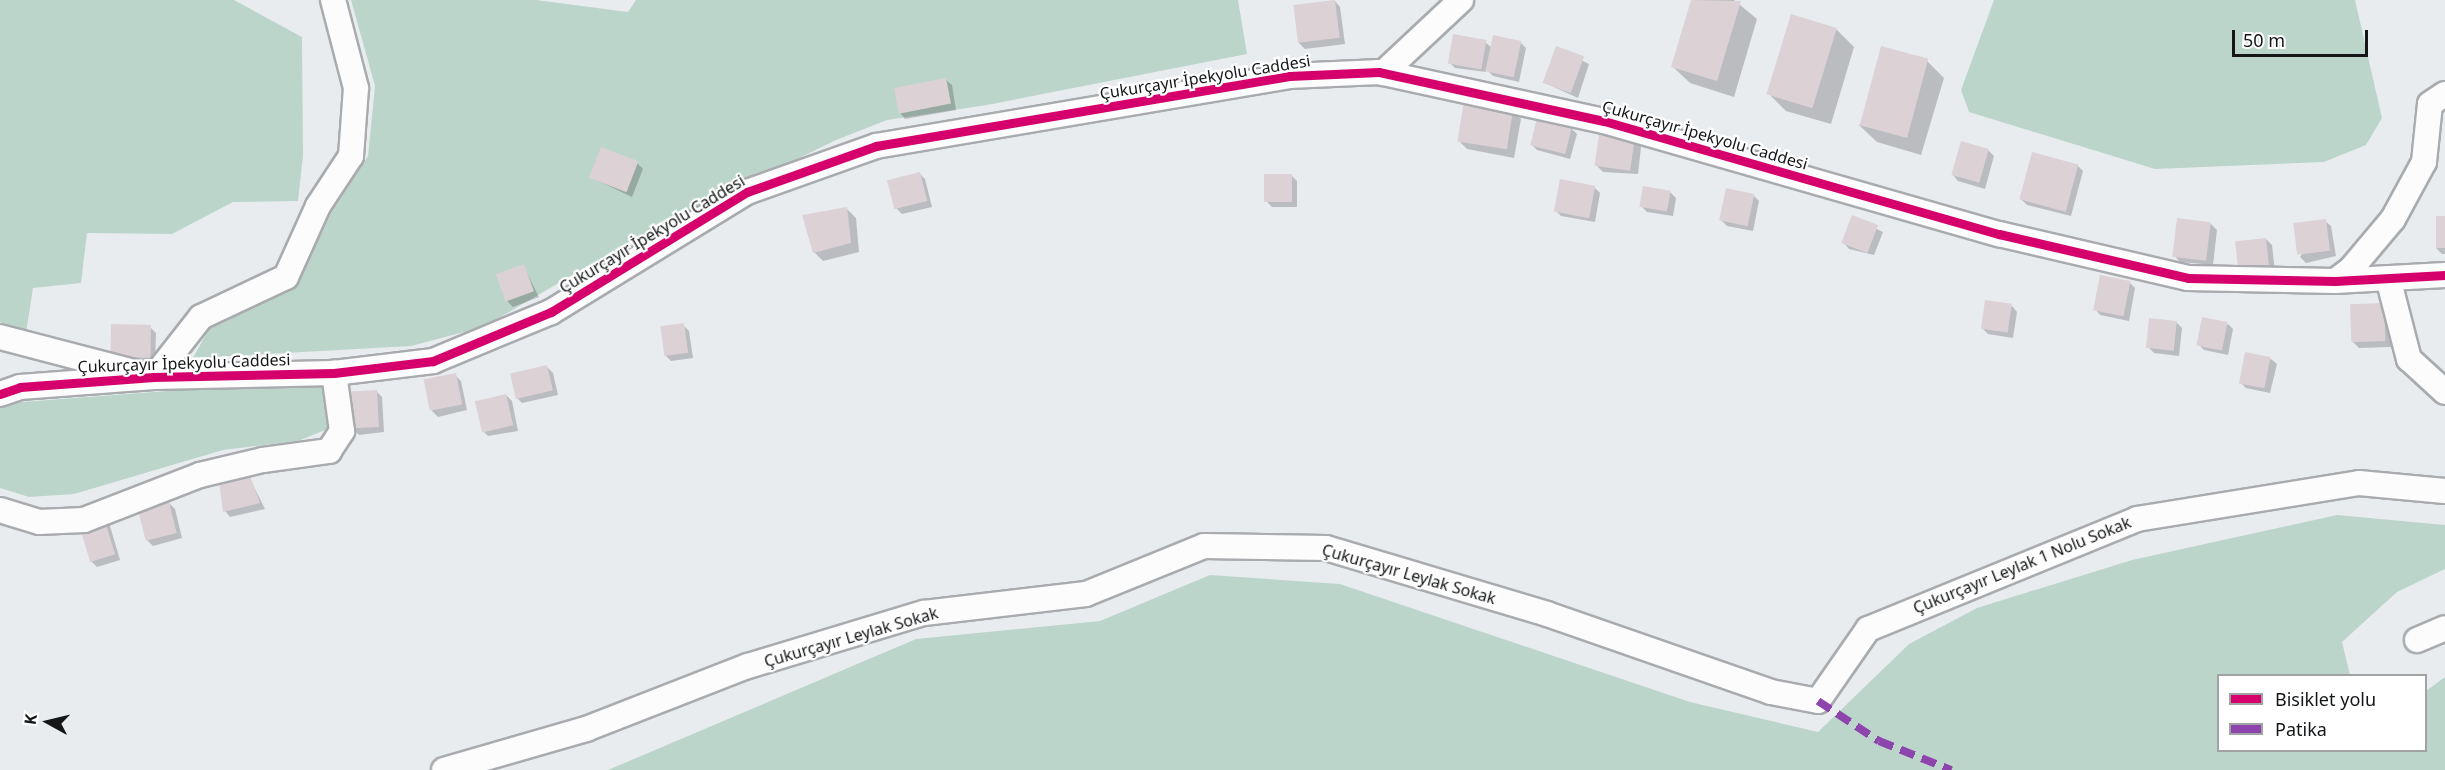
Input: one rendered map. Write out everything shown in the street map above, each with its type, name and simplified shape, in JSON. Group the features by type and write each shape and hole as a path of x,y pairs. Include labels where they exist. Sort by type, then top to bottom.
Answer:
{"street":[{"path":"0,337 154,377 201,317 286,277 318,206 351,156 356,88 333,0"},
{"path":"1383,72 1461,0"},
{"name":"Çukurçayır İpekyolu Caddesi","path":"0,394 20,387 154,377 334,373 434,361 551,312 747,192 876,146 1289,76 1383,72 1604,121 1999,234 2188,278 2335,281 2445,274"},
{"path":"2335,281 2350,269 2393,219 2424,162 2430,104 2445,94"},
{"path":"2388,278 2409,359 2445,393"},
{"path":"0,510 39,522 84,520 200,475 263,460 329,451 342,431 334,373"},
{"name":"Çukurçayır Leylak 1 Nolu Sokak","path":"1818,701 1868,629 2137,519 2359,483 2445,492"},
{"name":"Çukurçayır Leylak Sokak","path":"444,770 586,729 748,666 924,613 1086,594 1204,546 1326,548 1547,614 1771,692 1818,701"},
{"path":"2417,640 2445,628"}],"green space":[{"path":"0,0 234,0 302,37 303,156 298,201 233,202 172,234 87,233 81,283 33,288 26,333 0,322"},
{"path":"351,0 536,0 628,12 636,0 1238,0 1247,54 987,105 887,120 836,140 638,237 483,327 411,346 193,358 211,325 298,283 331,213 368,156 375,86"},
{"path":"1994,0 2355,0 2382,118 2366,145 2324,162 2155,169 1969,112 1961,90"},
{"path":"310,380 326,388 330,428 298,441 223,450 74,494 29,497 0,488 0,407 22,402"},
{"path":"2337,515 2445,525 2445,569 2397,592 2342,642 2350,674 2217,674 2217,752 2427,752 2427,690 2445,677 2445,770 608,770 916,639 1100,621 1210,575 1340,584 1690,702 1818,732 1909,644 1977,608 2132,560"}],"building":[{"path":"1335,0 1340,38 1298,43 1293,5"},
{"path":"1691,0 1741,1 1717,81 1671,67"},
{"path":"1791,14 1837,28 1812,108 1766,94"},
{"path":"1453,34 1486,40 1481,69 1448,64"},
{"path":"1493,35 1521,41 1514,77 1485,71"},
{"path":"1556,46 1584,56 1571,93 1543,83"},
{"path":"1881,46 1928,59 1907,138 1860,125"},
{"path":"946,78 951,104 899,114 894,88"},
{"path":"1464,100 1513,108 1507,149 1457,141"},
{"path":"1537,118 1572,127 1565,154 1530,145"},
{"path":"1599,134 1635,139 1630,171 1595,166"},
{"path":"1961,141 1989,149 1979,183 1951,175"},
{"path":"601,147 638,161 627,192 589,178"},
{"path":"2032,152 2078,164 2066,212 2019,199"},
{"path":"920,172 927,201 894,209 887,180"},
{"path":"1264,174 1292,174 1292,202 1264,202"},
{"path":"1560,179 1595,186 1589,218 1554,211"},
{"path":"1643,186 1671,191 1667,212 1639,207"},
{"path":"1726,188 1754,194 1748,226 1719,220"},
{"path":"847,207 851,243 813,253 802,215"},
{"path":"1852,215 1878,225 1867,253 1841,243"},
{"path":"2436,216 2445,216 2445,248 2436,248"},
{"path":"2177,218 2211,222 2206,261 2172,257"},
{"path":"2326,219 2330,251 2297,255 2293,223"},
{"path":"2266,238 2269,267 2238,270 2235,241"},
{"path":"524,264 534,291 506,302 496,274"},
{"path":"2100,275 2130,281 2124,316 2093,310"},
{"path":"1985,300 2012,304 2008,332 1981,329"},
{"path":"2384,303 2385,341 2351,342 2350,304"},
{"path":"2202,317 2228,322 2222,350 2196,345"},
{"path":"2149,318 2177,321 2174,351 2146,348"},
{"path":"684,323 688,353 664,356 660,326"},
{"path":"111,324 151,325 150,358 110,357"},
{"path":"2245,352 2271,357 2264,388 2239,383"},
{"path":"547,365 553,390 516,399 510,374"},
{"path":"456,373 462,404 430,411 424,379"},
{"path":"377,390 379,427 352,428 350,391"},
{"path":"506,394 513,425 482,432 475,401"},
{"path":"249,473 260,503 223,512 219,481"},
{"path":"169,502 177,533 146,541 138,510"},
{"path":"104,518 115,554 90,562 79,526"}],"marked path":[{"path":"1818,701 1879,741 1951,770"}],"cycle path":[{"path":"0,394 20,387 154,377 334,373 433,361 551,312 747,192 876,146 1289,76 1379,72 1604,121 1999,234 2188,278 2335,281 2445,275"}]}
